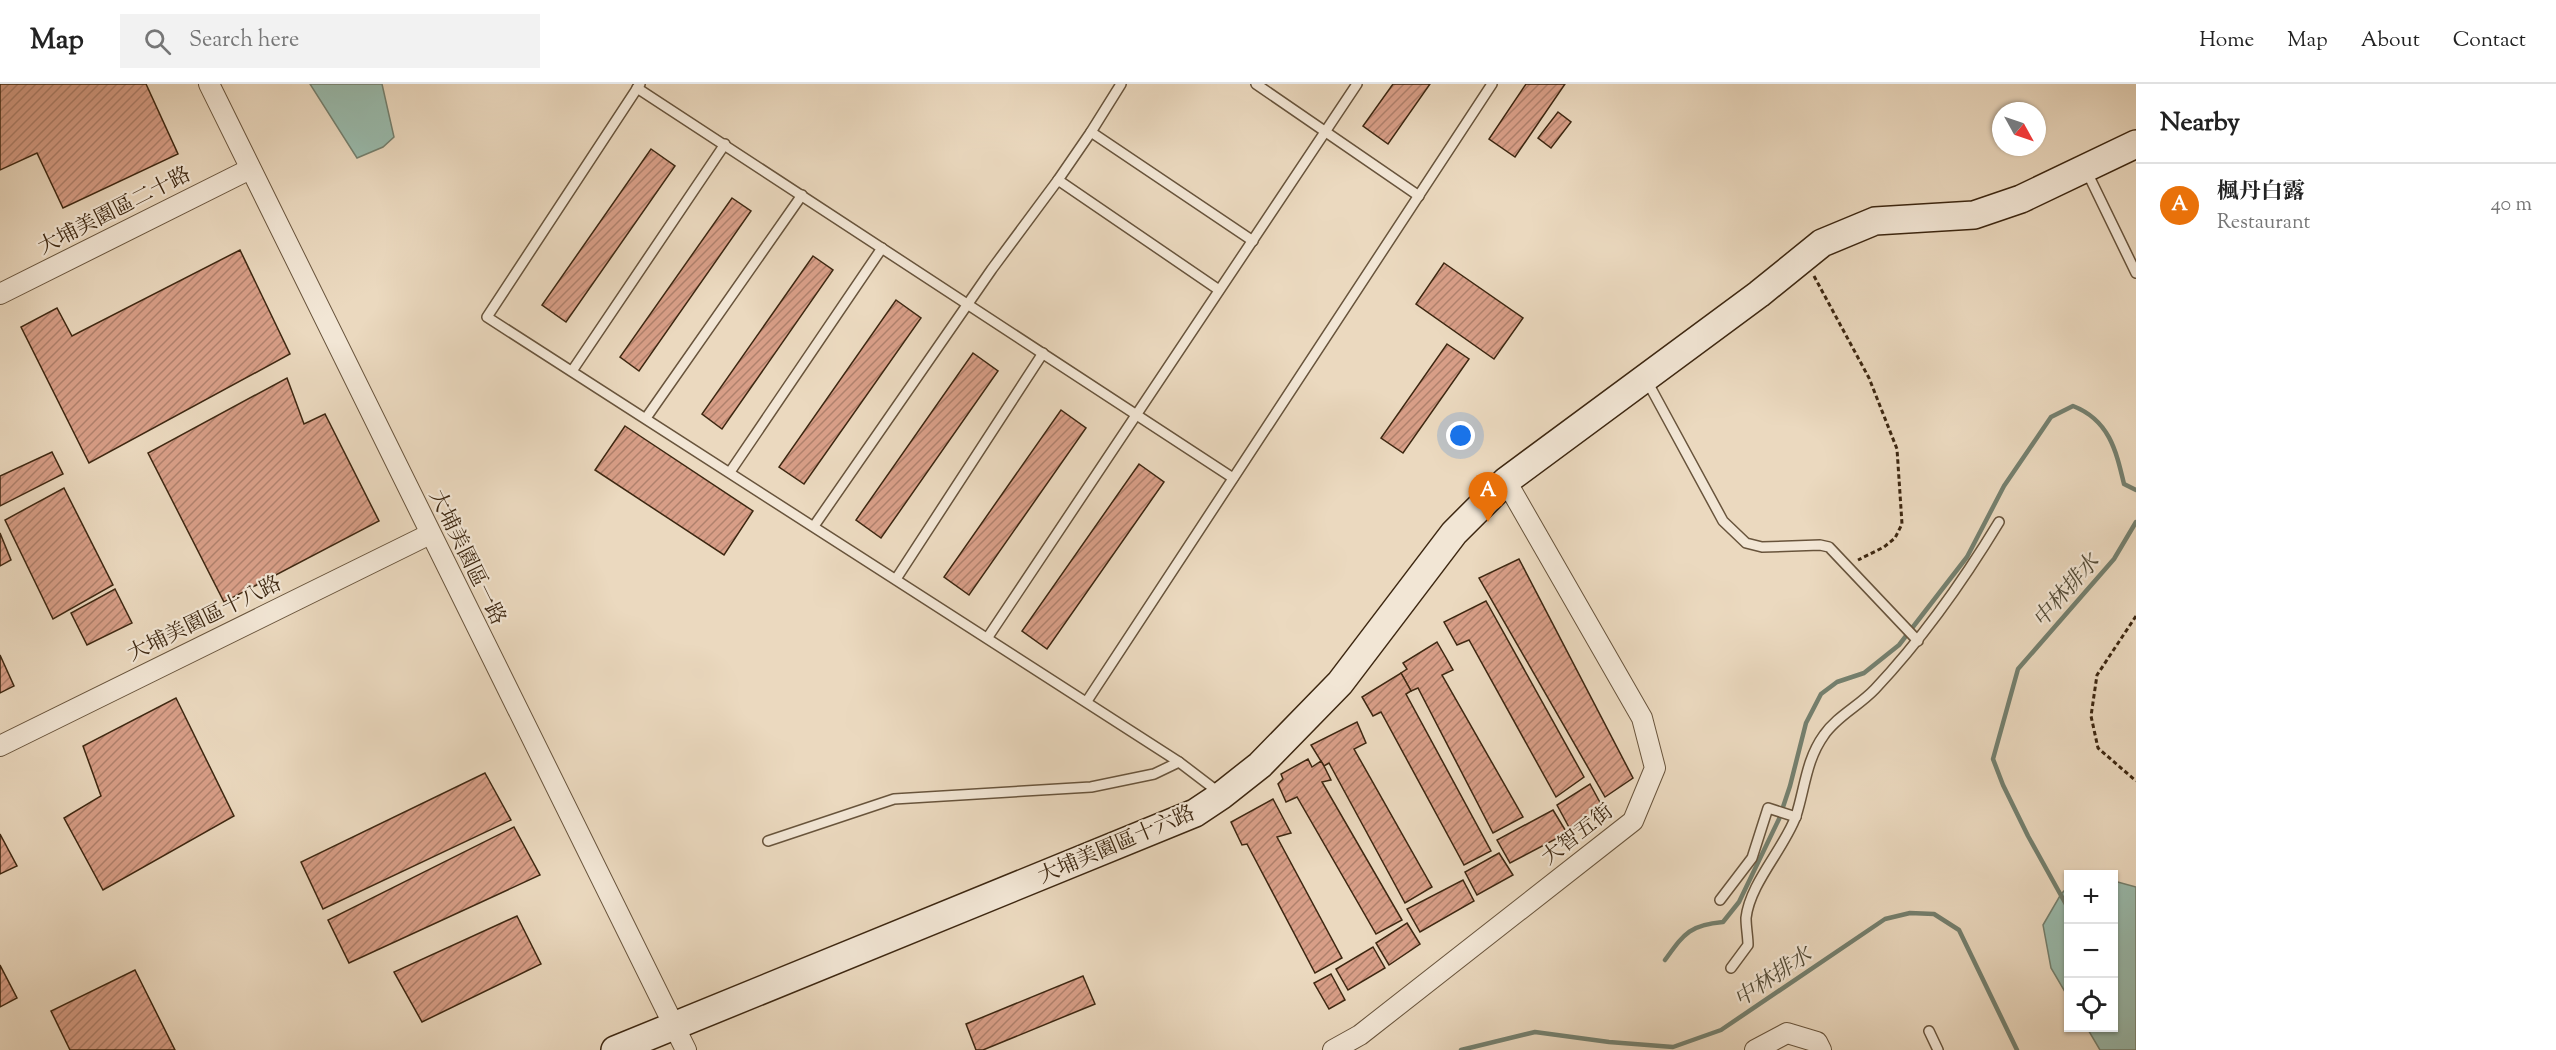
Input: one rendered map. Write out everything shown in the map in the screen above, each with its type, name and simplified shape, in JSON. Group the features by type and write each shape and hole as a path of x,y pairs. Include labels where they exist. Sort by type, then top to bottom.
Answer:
{"street":[{"name":"大埔美園區一路","path":"209,84 686,1050"},
{"name":"大埔美園區十六路","path":"615,1050 1195,813 1260,765 1340,683 1454,533 1506,481 1804,259 1822,243 1875,221 1974,215 2021,199 2086,170 2136,144"},
{"name":"大埔美園區二十路","path":"0,294 250,170"},
{"name":"大智五街","path":"1333,1050 1360,1035 1633,821 1655,768 1642,718 1506,481"},
{"name":"大埔美園區十八路","path":"0,746 430,534"},
{"path":"1755,1050 1787,1033 1817,1042 1821,1050"}],"lane":[{"path":"814,526 1058,180 1121,84"},
{"path":"1256,84 1419,196"},
{"path":"988,637 1357,84"},
{"path":"1087,701 1492,84"},
{"path":"1222,795 1179,762 1087,701 487,317 638,86 1233,478"},
{"path":"1091,132 1253,241"},
{"path":"572,370 725,144"},
{"path":"2086,170 2136,273"},
{"path":"1058,180 1219,290"},
{"path":"646,418 802,195"},
{"path":"730,472 882,248"},
{"path":"896,579 1043,353"},
{"path":"1646,378 1723,522 1746,543 1762,547 1820,545 1829,548 1918,640"},
{"path":"1731,968 1748,945 1746,918 1754,895 1796,817 1808,765 1824,734 1848,711 1873,692 1918,640 1961,585 1999,522"},
{"path":"768,841 894,799 1091,787 1154,774 1179,762"},
{"path":"1720,900 1752,858 1768,808 1796,817"},
{"path":"1929,1032 1938,1050"}],"path":[{"path":"1804,259 1869,378 1897,448 1902,525 1895,538 1884,547 1864,555 1848,568"},
{"path":"2136,616 2097,675 2091,716 2098,748 2136,781"}],"shaded area":[{"path":"310,84 382,84 394,137 383,147 357,158"},
{"path":"2118,882 2136,887 2136,1050 2100,1050 2089,1032 2118,1032"},
{"path":"2064,891 2064,990 2051,968 2043,925"}],"building":[{"path":"0,84 146,84 178,154 63,208 37,153 0,170"},
{"path":"1393,84 1430,84 1388,144 1363,126"},
{"path":"1526,84 1565,84 1515,157 1489,139"},
{"path":"1558,112 1571,122 1551,148 1538,138"},
{"path":"651,149 675,166 566,322 542,305"},
{"path":"732,198 751,211 639,371 620,357"},
{"path":"240,250 290,354 89,463 21,327 57,308 72,336"},
{"path":"813,256 833,270 722,429 702,414"},
{"path":"1444,263 1523,318 1494,359 1416,304"},
{"path":"896,300 921,318 804,484 779,467"},
{"path":"1447,344 1469,359 1403,453 1381,438"},
{"path":"973,353 998,371 881,538 856,520"},
{"path":"287,378 304,424 325,414 379,521 224,602 148,453"},
{"path":"1061,410 1086,428 969,595 944,577"},
{"path":"625,426 753,511 724,555 595,470"},
{"path":"52,452 63,474 0,506 0,476"},
{"path":"1139,464 1164,482 1047,649 1022,631"},
{"path":"64,488 113,585 53,619 5,520"},
{"path":"0,533 11,560 0,566"},
{"path":"1519,559 1633,778 1605,797 1479,578"},
{"path":"115,589 132,623 87,645 71,613"},
{"path":"1486,601 1584,777 1556,797 1469,640 1457,645 1444,622"},
{"path":"1437,642 1453,670 1442,675 1523,817 1493,833 1418,688 1411,691 1401,673 1407,669 1403,663"},
{"path":"0,655 14,686 0,693"},
{"path":"1401,673 1411,691 1406,694 1491,851 1464,865 1381,712 1373,716 1362,697"},
{"path":"176,698 234,816 103,890 64,818 101,796 83,746"},
{"path":"1357,722 1366,743 1354,749 1432,887 1405,903 1329,763 1324,766 1311,745"},
{"path":"1308,759 1312,767 1321,761 1324,766 1331,780 1322,782 1402,920 1376,934 1297,797 1286,802 1278,784 1283,779 1281,774"},
{"path":"485,773 511,820 323,909 301,862"},
{"path":"1590,784 1603,808 1571,831 1557,805"},
{"path":"1273,799 1291,833 1277,837 1342,958 1315,973 1247,844 1242,845 1231,822"},
{"path":"1553,810 1567,833 1510,863 1497,840"},
{"path":"514,827 540,875 349,963 328,920"},
{"path":"0,834 17,866 0,874"},
{"path":"1499,853 1513,875 1477,895 1465,872"},
{"path":"1463,880 1474,901 1420,932 1407,909"},
{"path":"517,916 541,964 422,1022 394,972"},
{"path":"1407,923 1420,944 1389,965 1376,943"},
{"path":"1373,947 1385,968 1348,990 1336,969"},
{"path":"0,965 17,998 0,1007"},
{"path":"135,970 175,1050 70,1050 51,1011"},
{"path":"1331,974 1345,1000 1329,1009 1314,983"},
{"path":"1083,976 1095,1004 983,1050 976,1050 966,1024"}],"waterway":[{"path":"1665,960 1688,932 1712,923 1723,922 1739,902 1779,819 1806,723 1821,694 1837,682 1864,673 1899,645 1967,557 2004,486 2051,417 2073,406 2095,419 2114,448 2124,484 2136,490"},
{"name":"中林排水","path":"2064,901 2028,836 1993,759 2018,669 2114,559 2136,522"},
{"name":"中林排水","path":"1461,1050 1535,1032 1609,1042 1673,1047 1721,1030 1885,919 1910,913 1934,914 1959,930 2017,1050"}],"place":[{"name":"楓丹白露","path":"1488,522"}]}
